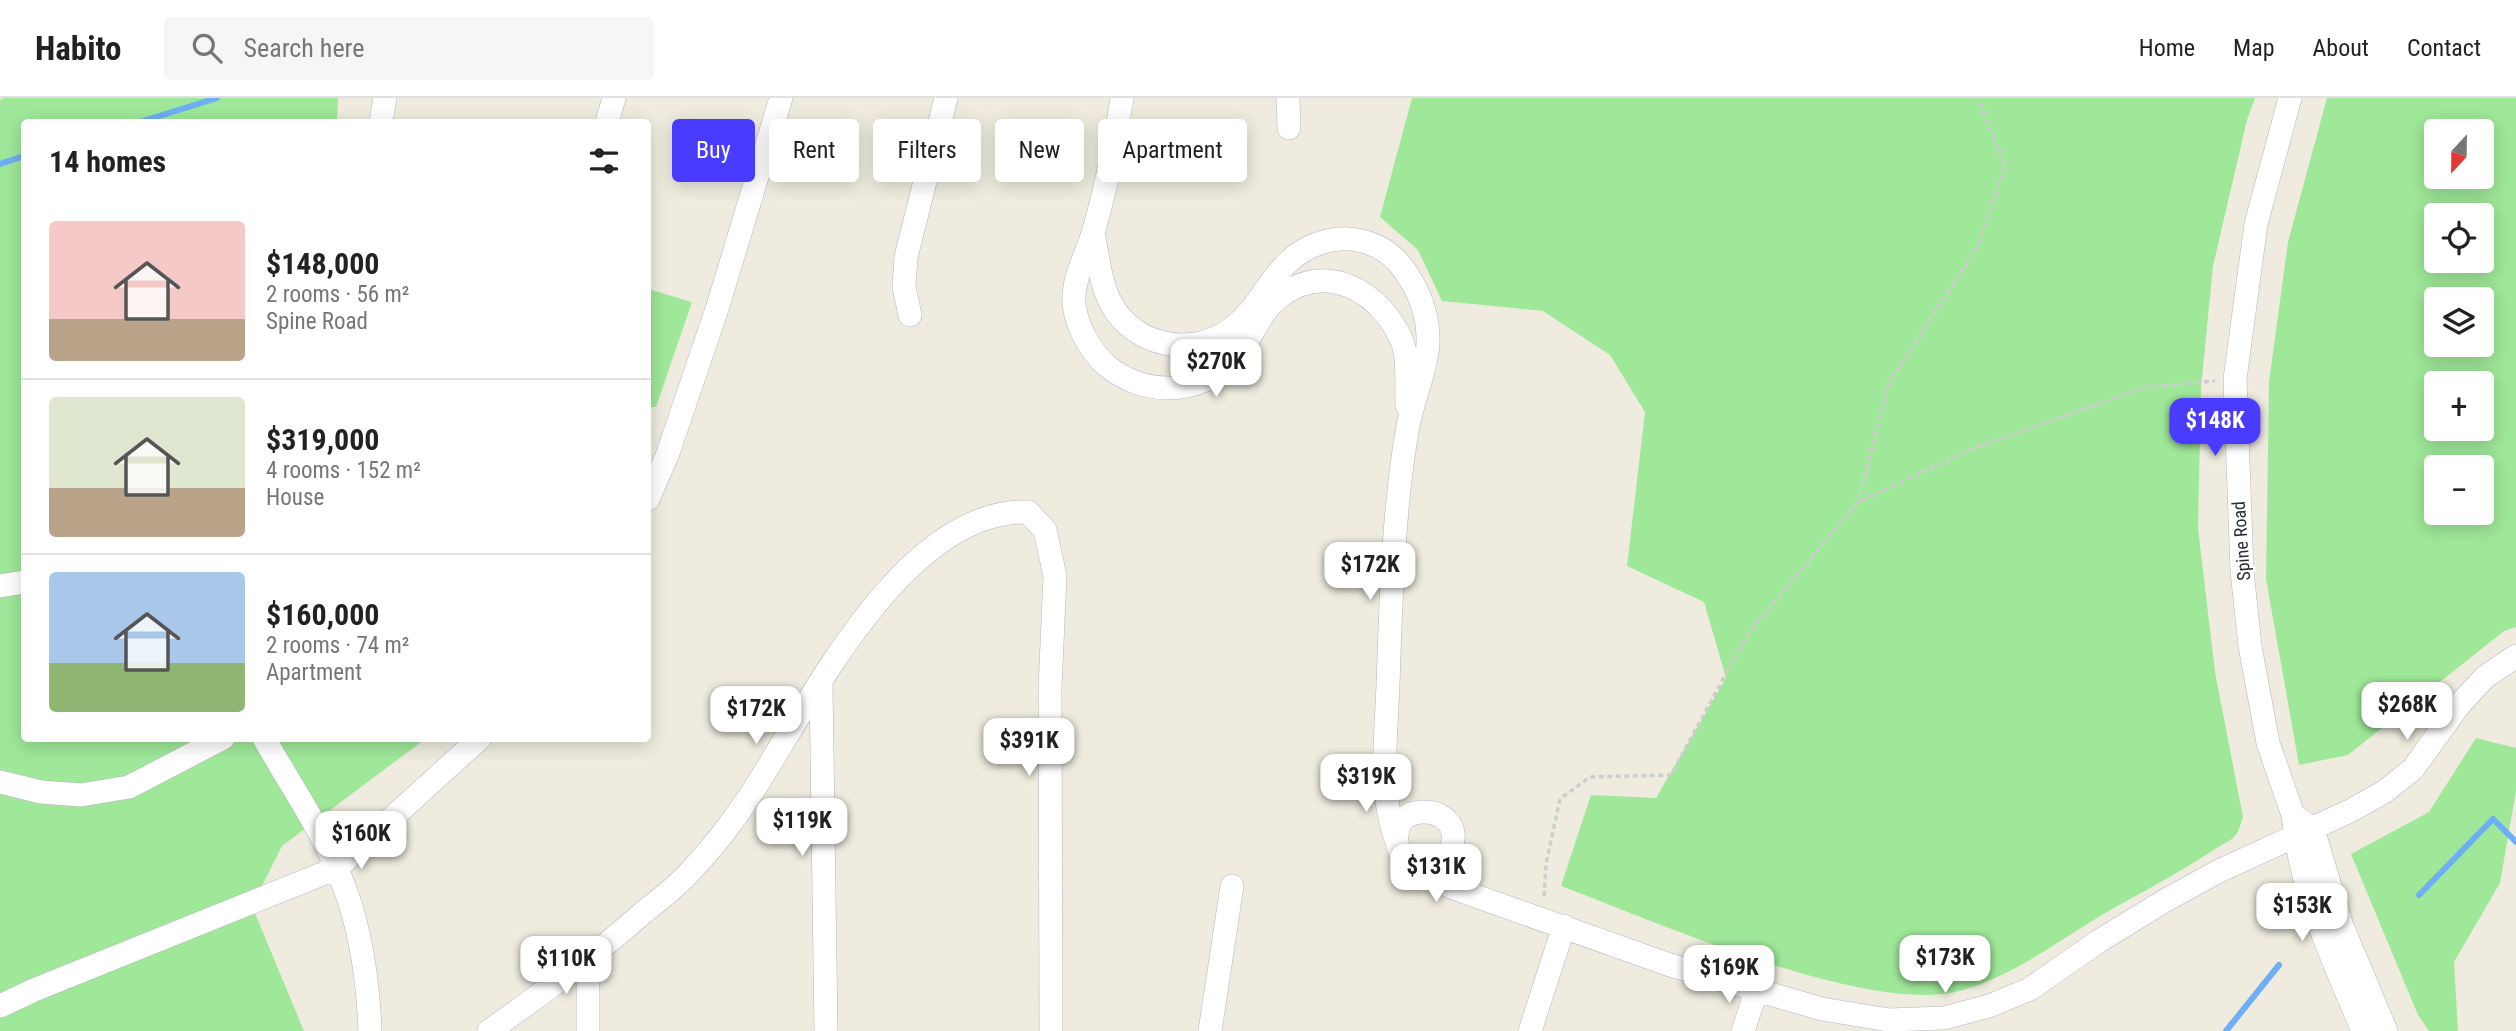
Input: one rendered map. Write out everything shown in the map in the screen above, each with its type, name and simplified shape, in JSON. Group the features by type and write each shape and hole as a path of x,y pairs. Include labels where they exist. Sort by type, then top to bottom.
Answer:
{"street":[{"path":"381,119 385,98"},
{"path":"608,119 614,98"},
{"path":"651,492 668,453 717,309 781,98"},
{"path":"911,315 904,287 906,257 946,98"},
{"path":"1122,98 1114,148 1093,233 1077,276 1074,296 1077,316 1086,340 1102,362 1119,376 1161,389 1188,387 1215,376 1236,358 1262,317 1278,298 1301,286 1319,282 1340,283 1363,291 1378,303 1403,344 1408,425"},
{"path":"1288,98 1289,128"},
{"name":"Spine Road","path":"2290,98 2256,224 2235,379 2242,571 2250,646 2268,743 2300,827 2386,1031"},
{"path":"1093,233 1110,303 1124,323 1143,337 1167,344 1188,345 1231,330 1253,307 1289,258 1303,248 1347,237 1373,244 1391,254 1420,294 1427,320 1428,345 1408,425 1397,520 1390,629 1386,781 1388,817 1397,850 1403,860 1413,867 1426,870 1449,886 1670,965 1756,992 1822,1009 1889,1020 1944,1024 2030,989 2099,941 2166,900 2300,827 2384,792 2413,769 2459,705 2485,677 2516,656"},
{"path":"489,1031 588,962 688,874 751,794 852,634 886,590 928,550 969,525 1013,512 1028,512 1045,530 1055,576 1051,688 1051,1031"},
{"path":"0,586 21,582"},
{"path":"821,683 826,1031"},
{"path":"0,782 41,792 81,795 129,787 215,742"},
{"path":"266,742 337,868 351,909 368,981 370,1031"},
{"path":"0,1006 337,868 476,742"},
{"path":"1386,781 1418,812"},
{"path":"1395,838 1403,821 1418,812 1435,812 1448,822 1455,837 1452,853 1457,874 1470,894"},
{"name":"Spine Road","path":"2300,827 2321,933 2363,1031"},
{"path":"1426,870 1441,865 1452,853"},
{"path":"1210,1031 1232,886"},
{"path":"1530,1031 1564,926"},
{"path":"588,962 588,1031"},
{"path":"1743,1031 1756,992"}],"path":[{"path":"1858,502 1888,385 1978,246 2005,166 1979,98"},
{"path":"1542,918 1546,863 1560,799 1590,777 1671,775 1747,635 1858,502 1974,448 2146,387 2235,379"}],"green space":[{"path":"338,98 337,119 21,119 21,742 421,742 282,846 252,906 304,1031 0,1031 0,100"},
{"path":"1412,98 2255,98 2247,120 2213,266 2201,388 2198,528 2215,672 2243,817 2235,836 2025,963 1963,990 1923,995 1874,990 1762,961 1561,886 1591,795 1656,798 1726,678 1704,602 1627,566 1645,412 1610,355 1543,311 1442,301 1418,250 1380,217"},
{"path":"2327,98 2516,98 2516,627 2504,631 2348,755 2299,765 2266,579 2269,382 2288,242"},
{"path":"651,290 692,302 656,407 651,407"},
{"path":"2476,738 2516,748 2516,791 2500,883 2454,962 2458,1031 2429,1031 2418,1015 2351,854 2429,812"}],"waterway":[{"path":"150,119 217,98"},
{"path":"0,164 21,157"},
{"path":"2419,895 2493,819 2516,842"},
{"path":"2226,1031 2279,965"}]}
